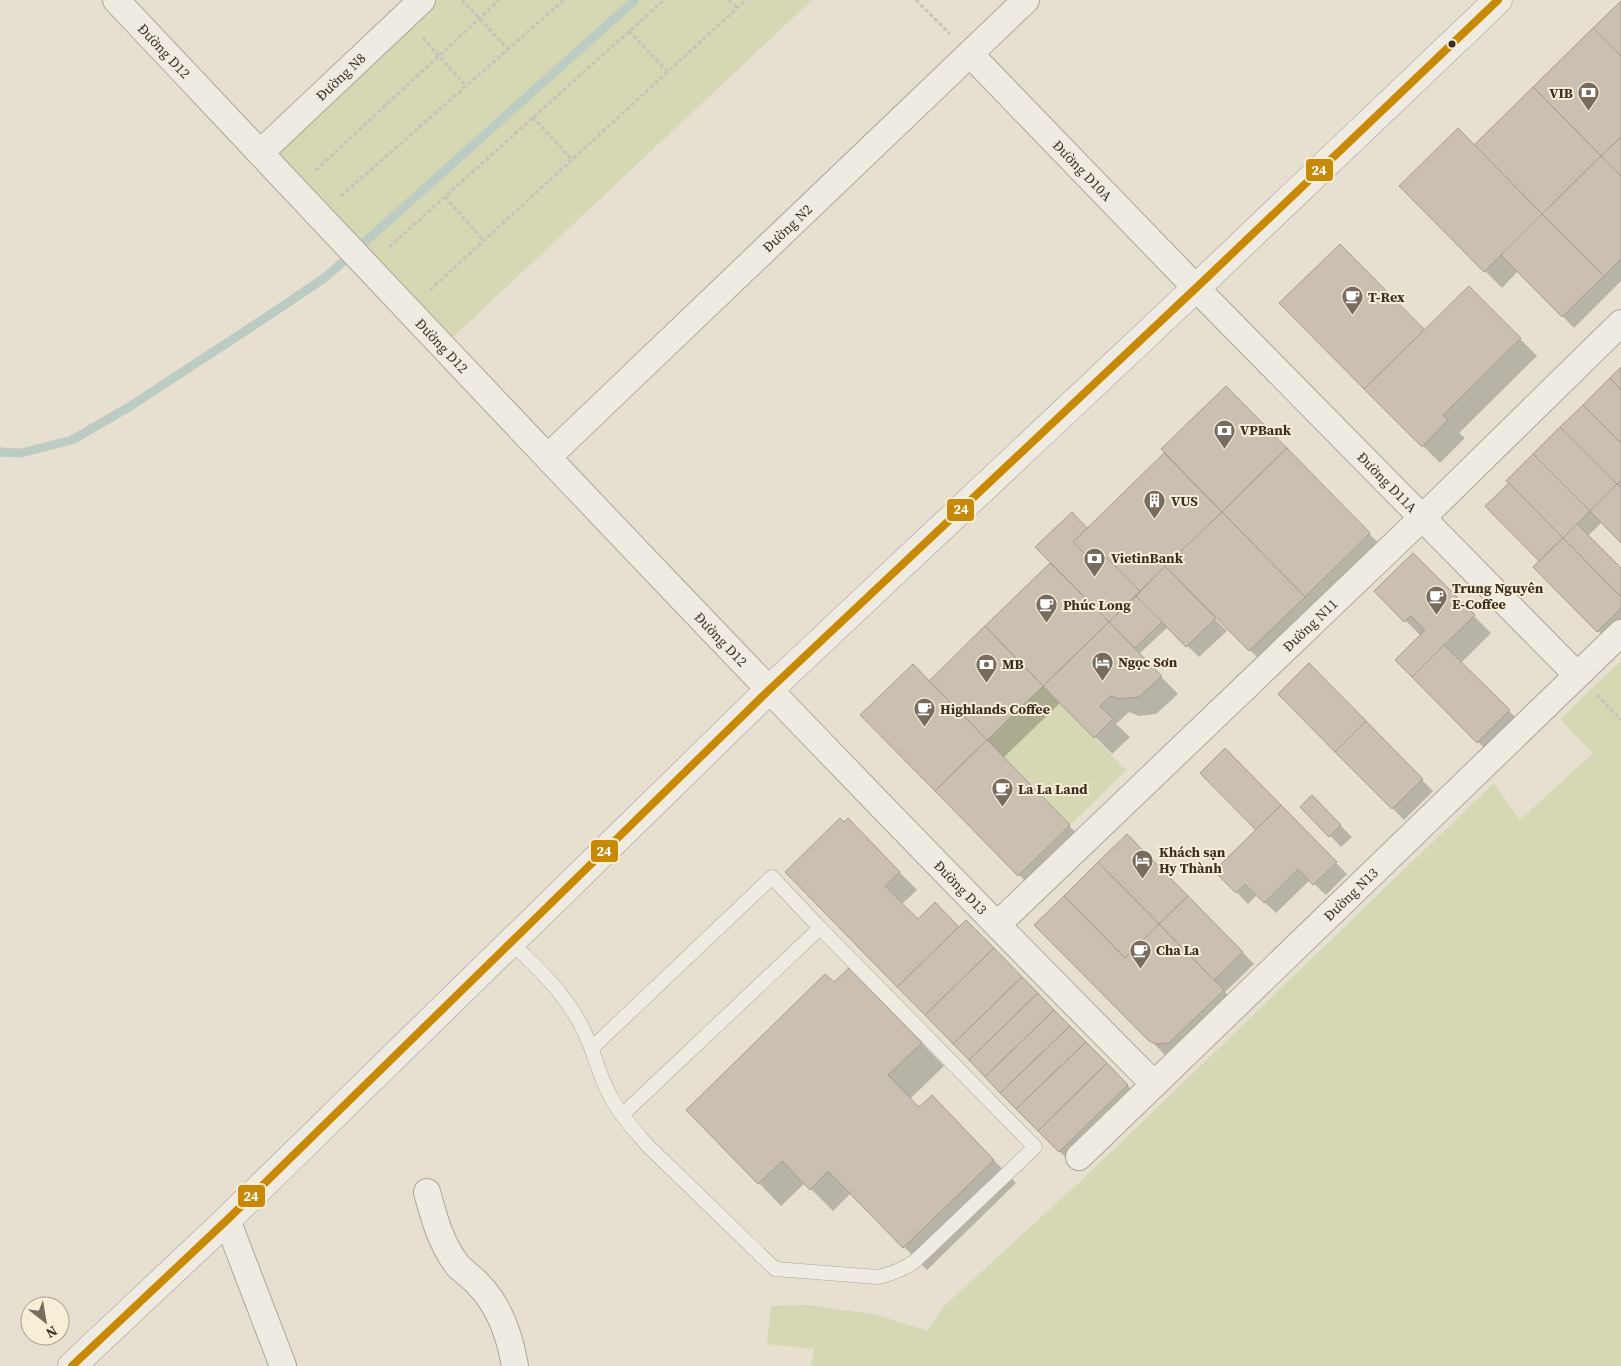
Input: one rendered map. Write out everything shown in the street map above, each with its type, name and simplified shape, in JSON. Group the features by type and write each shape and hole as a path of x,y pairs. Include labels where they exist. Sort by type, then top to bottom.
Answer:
{"main road":[{"path":"72,1366 227,1220 769,690 1196,288 1498,0"}],"street":[{"name":"Đường D12","path":"116,0 769,690"},
{"name":"Đường N8","path":"260,154 422,0"},
{"name":"Đường N2","path":"548,457 1026,0"},
{"name":"Đường D10A","path":"970,54 1196,288"},
{"name":"Đường D11A","path":"1196,288 1577,675"},
{"name":"Đường N11","path":"998,924 1422,518 1621,323"},
{"name":"Đường N13","path":"1079,1157 1621,633"},
{"name":"Đường D13","path":"769,690 1154,1084"},
{"path":"427,1192 439,1236 458,1266 479,1285 498,1309 514,1356 515,1366"},
{"path":"227,1220 283,1366"}],"lane":[{"path":"510,943 552,983 582,1026 592,1048 603,1082 622,1115 648,1146 775,1269 878,1277 893,1274 914,1262 1035,1147 772,877 592,1048"},
{"path":"622,1115 820,928"}],"path":[{"path":"462,0 508,49"},
{"path":"316,170 499,0"},
{"path":"340,196 564,0"},
{"path":"389,247 664,0"},
{"path":"729,0 736,8"},
{"path":"431,290 746,0"},
{"path":"916,0 970,54"},
{"path":"629,32 668,72"},
{"path":"419,33 466,86"},
{"path":"533,118 572,160"},
{"path":"445,197 484,240"}],"green space":[{"path":"438,0 812,0 451,339 276,154"},
{"path":"1621,661 1621,1366 811,1366 814,1349 767,1344 771,1306 806,1305 874,1314 928,1331 944,1306 1084,1178 1494,783 1520,820 1593,753 1560,719"},
{"path":"1043,686 1126,770 1070,825 987,740"}],"building":[{"path":"1621,1 1621,56 1593,28"},
{"name":"VIB","path":"1593,28 1621,56 1621,137 1601,156 1533,87"},
{"path":"1533,87 1601,156 1542,214 1474,145"},
{"path":"1458,128 1542,214 1484,272 1399,186"},
{"path":"1621,137 1621,176 1601,156"},
{"path":"1601,156 1621,176 1621,259 1604,276 1542,214"},
{"path":"1542,214 1604,276 1562,317 1501,255"},
{"name":"T-Rex","path":"1340,244 1425,330 1364,389 1279,303"},
{"path":"1469,286 1521,338 1443,415 1448,420 1422,447 1364,389"},
{"path":"1621,367 1621,390 1610,378"},
{"path":"1610,378 1621,390 1621,443 1583,405"},
{"name":"VPBank","path":"1226,386 1287,448 1222,512 1161,449"},
{"path":"1583,405 1621,443 1621,480 1617,484 1560,427"},
{"path":"1560,427 1617,484 1590,511 1533,454"},
{"path":"1287,448 1370,533 1305,597 1222,512"},
{"name":"VUS","path":"1164,453 1222,512 1140,591 1100,551 1091,560 1073,542"},
{"path":"1533,454 1590,511 1563,538 1506,481"},
{"path":"1509,483 1563,538 1539,561 1485,506"},
{"path":"1617,484 1621,488 1621,543 1590,511"},
{"name":"VietinBank","path":"1072,512 1087,528 1073,542 1091,560 1100,551 1140,591 1109,622 1035,547"},
{"path":"1222,512 1305,597 1249,651 1165,566"},
{"path":"1577,524 1621,568 1621,597 1563,538"},
{"path":"1563,538 1621,597 1621,608 1597,632 1533,567"},
{"name":"Trung Nguyên E-Coffee","path":"1413,553 1475,615 1412,677 1395,660 1425,630 1411,616 1404,622 1374,591"},
{"name":"Phúc Long","path":"1050,563 1109,622 1043,686 985,626"},
{"path":"1165,566 1216,618 1186,647 1136,596"},
{"path":"1136,596 1162,622 1135,648 1109,622"},
{"name":"Ngọc Sơn","path":"1109,622 1162,676 1139,697 1120,699 1111,696 1100,706 1113,719 1094,738 1043,686"},
{"name":"MB","path":"985,626 1043,686 987,740 929,681"},
{"path":"1444,645 1510,710 1477,743 1412,677"},
{"path":"1309,663 1366,721 1335,752 1278,694"},
{"name":"Highlands Coffee","path":"913,664 987,740 935,791 860,715"},
{"path":"1366,721 1423,779 1392,809 1335,752"},
{"name":"La La Land","path":"987,740 1070,825 1018,876 935,791"},
{"path":"1225,748 1281,805 1256,830 1200,773"},
{"path":"1312,795 1341,825 1329,837 1300,807"},
{"path":"1281,805 1337,862 1313,885 1298,869 1264,903 1245,884 1236,893 1214,871"},
{"path":"840,818 844,822 848,818 900,872 885,886 918,919 935,902 959,927 897,987 785,872"},
{"name":"Khách sạn Hy Thành","path":"1127,834 1188,896 1159,924 1098,862"},
{"path":"1098,862 1159,924 1125,958 1064,896"},
{"name":"Cha La","path":"1064,896 1125,958 1159,924 1224,990 1169,1043 1156,1044 1149,1041 1034,925"},
{"path":"1188,896 1243,952 1214,980 1159,924"},
{"path":"966,920 994,948 925,1015 897,987"},
{"path":"994,948 1022,977 953,1044 925,1015"},
{"path":"849,968 922,1043 888,1075 919,1107 932,1095 994,1160 903,1248 828,1171 810,1190 782,1161 758,1184 686,1110 825,974 834,982"},
{"path":"1022,977 1038,993 969,1060 953,1044"},
{"path":"1038,993 1054,1010 985,1077 969,1060"},
{"path":"1054,1010 1070,1026 1000,1093 985,1077"},
{"path":"1070,1026 1086,1042 1016,1109 1000,1093"},
{"path":"1086,1042 1107,1063 1038,1131 1016,1109"},
{"path":"1107,1063 1128,1085 1059,1152 1038,1131"}],"waterway":[{"path":"0,452 21,453 72,440 129,407 327,276 635,0"}],"transit line":[{"name":"24","path":"72,1366 227,1220 769,690 1196,288 1498,0"}],"place":[{"name":"VIB","path":"1589,112"},
{"name":"T-Rex","path":"1352,316"},
{"name":"VPBank","path":"1224,449"},
{"name":"VUS","path":"1155,520"},
{"name":"VietinBank","path":"1095,577"},
{"name":"Trung Nguyên E-Coffee","path":"1436,615"},
{"name":"Phúc Long","path":"1047,624"},
{"name":"Ngọc Sơn","path":"1102,681"},
{"name":"MB","path":"986,683"},
{"name":"Highlands Coffee","path":"924,728"},
{"name":"La La Land","path":"1002,808"},
{"name":"Khách sạn Hy Thành","path":"1143,879"},
{"name":"Cha La","path":"1140,969"}]}
